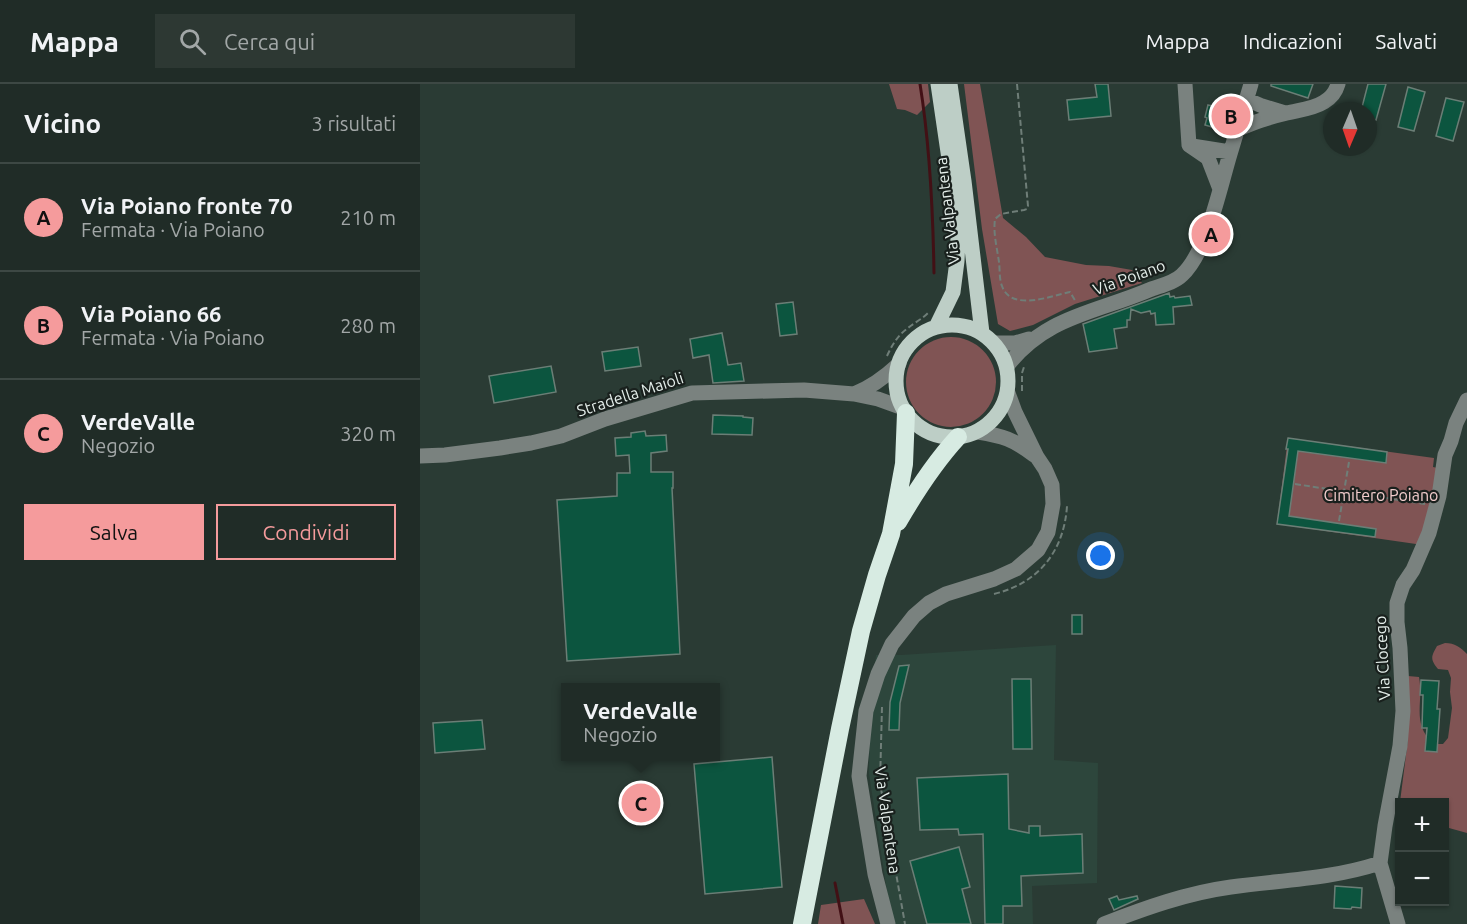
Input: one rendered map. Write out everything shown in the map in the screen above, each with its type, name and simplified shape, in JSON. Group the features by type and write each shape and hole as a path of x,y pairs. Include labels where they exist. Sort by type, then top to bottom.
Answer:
{"highway":[{"path":"802,924 861,631 891,534 904,464 904,410"},
{"path":"891,534 940,456 958,437"}],"main road":[{"name":"Via Valpantena","path":"936,327 953,292 958,241 955,200 938,84"},
{"name":"Via Valpantena","path":"950,84 964,181 981,333"},
{"name":"Via Valpantena","path":"904,410 918,426 929,432 944,437 958,437 978,432 988,425 1015,394 1007,366 994,343 981,333 967,327 952,325 936,327"},
{"path":"904,410 898,397 892,361 917,337 936,327"}],"street":[{"path":"1185,84 1189,145"},
{"name":"Via Poiano","path":"1007,366 1018,352 1050,328 1083,313 1140,294 1180,277 1188,269 1210,223 1251,84"},
{"path":"1237,130 1252,123 1307,109 1324,102 1336,91 1338,84"},
{"path":"1246,99 1285,113"},
{"path":"1189,145 1230,152"},
{"path":"1189,145 1208,158 1220,189"},
{"name":"Via Poiano","path":"994,343 1015,344 1035,338"},
{"path":"854,394 886,377 892,361"},
{"name":"Stradella Maioli","path":"420,456 445,455 531,443 561,436 605,419 692,393 804,390 854,394 878,399 904,410"},
{"name":"Via Valpantena","path":"888,924 875,874 859,776 866,711 878,674 892,645 914,616 929,603 946,594 993,579 1016,568 1038,550 1048,532 1053,504 1052,485 1046,469 1037,457 1015,412 1015,394"},
{"name":"Via Clocego","path":"1398,924 1380,863 1400,746 1403,711 1397,603 1403,585 1413,570 1429,533 1439,496 1445,455 1467,400"},
{"name":"Via Valpantena","path":"978,432 1000,436 1018,443 1037,457"},
{"path":"1104,924 1202,891 1321,877 1380,863"}],"path":[{"path":"1017,84 1029,203 1027,209 1001,214 995,219 1002,286 1014,299 1026,301 1070,292 1083,313"},
{"path":"892,361 893,345 900,335 931,311"},
{"path":"1015,394 1024,367"},
{"path":"1339,521 1349,462"},
{"path":"1295,484 1429,504"},
{"path":"989,595 1028,580 1052,557 1059,544 1066,520 1067,501"},
{"path":"882,704 880,783 904,924"}],"shaded area":[{"path":"1056,645 1054,760 1098,763 1097,883 1032,886 1033,924 894,924 890,911 869,774 870,702 876,655"}],"green space":[{"path":"889,84 928,84 930,102 917,115 897,109"},
{"path":"964,84 980,84 1003,218 1045,257 1086,265 1132,270 1142,283 1075,304 1033,325 1010,331 998,324 982,229"},
{"path":"951,337 968,341 983,350 992,365 996,382 992,399 983,414 968,423 951,427 934,423 919,414 910,399 906,382 910,365 919,350 934,341"},
{"name":"Cimitero Poiano","path":"1288,438 1434,458 1433,467 1438,468 1423,545 1277,524"},
{"path":"1445,643 1452,644 1467,654 1467,833 1449,828 1449,798 1401,798 1408,739 1408,676 1419,677 1420,720 1426,736 1433,744 1443,744 1448,738 1452,708 1451,678 1448,670 1438,669 1434,663 1432,658 1437,646"},
{"path":"864,899 875,924 818,924 821,905"}],"building":[{"path":"1095,84 1108,84 1111,116 1069,120 1067,100 1097,97"},
{"path":"1271,84 1313,84 1308,98 1271,86"},
{"path":"1368,84 1386,84 1377,116 1377,102 1363,102"},
{"path":"1408,87 1425,92 1414,131 1398,127"},
{"path":"1446,98 1464,102 1453,141 1436,136"},
{"path":"1208,105 1228,109 1222,130 1205,125"},
{"path":"1169,293 1170,297 1175,298 1190,296 1192,305 1173,307 1174,324 1156,325 1155,313 1151,314 1150,311 1141,313 1131,309 1127,327 1114,329 1117,348 1089,352 1083,324"},
{"path":"793,302 797,334 780,336 776,304"},
{"path":"722,333 728,365 741,363 744,381 713,383 709,355 693,358 690,339"},
{"path":"638,347 641,366 605,371 602,352"},
{"path":"551,366 556,392 494,403 489,376"},
{"path":"713,415 753,418 752,435 712,434"},
{"path":"645,431 646,436 666,435 667,451 651,453 651,472 673,472 680,654 567,661 557,500 617,496 617,473 630,473 629,455 616,456 615,438 631,437 631,433"},
{"path":"1288,438 1387,452 1386,463 1298,451 1289,516 1376,529 1375,537 1277,524"},
{"path":"1072,615 1082,615 1082,634 1072,634"},
{"path":"909,665 900,703 899,730 889,730 890,702 899,666"},
{"path":"1012,679 1031,679 1032,749 1013,749"},
{"path":"1421,680 1439,681 1437,752 1425,751 1427,728 1422,728"},
{"path":"482,720 485,749 435,753 433,723"},
{"path":"772,757 782,887 705,894 694,764"},
{"path":"1008,774 1009,829 1029,833 1029,826 1040,826 1040,836 1082,834 1083,873 1021,876 1022,906 1003,906 1003,924 985,924 983,834 959,835 958,829 920,830 917,778"},
{"path":"959,847 970,887 962,889 971,924 927,924 910,861"},
{"path":"1335,886 1362,888 1361,908 1334,908"},
{"path":"1117,896 1119,900 1137,896 1138,899 1114,910 1109,899"}],"waterway":[{"path":"920,84 930,178 934,273"},
{"path":"835,883 843,924"}],"place":[{"name":"Via Poiano 66","path":"1231,116"},
{"name":"Via Poiano fronte 70","path":"1211,234"},
{"name":"VerdeValle","path":"641,803"}]}
